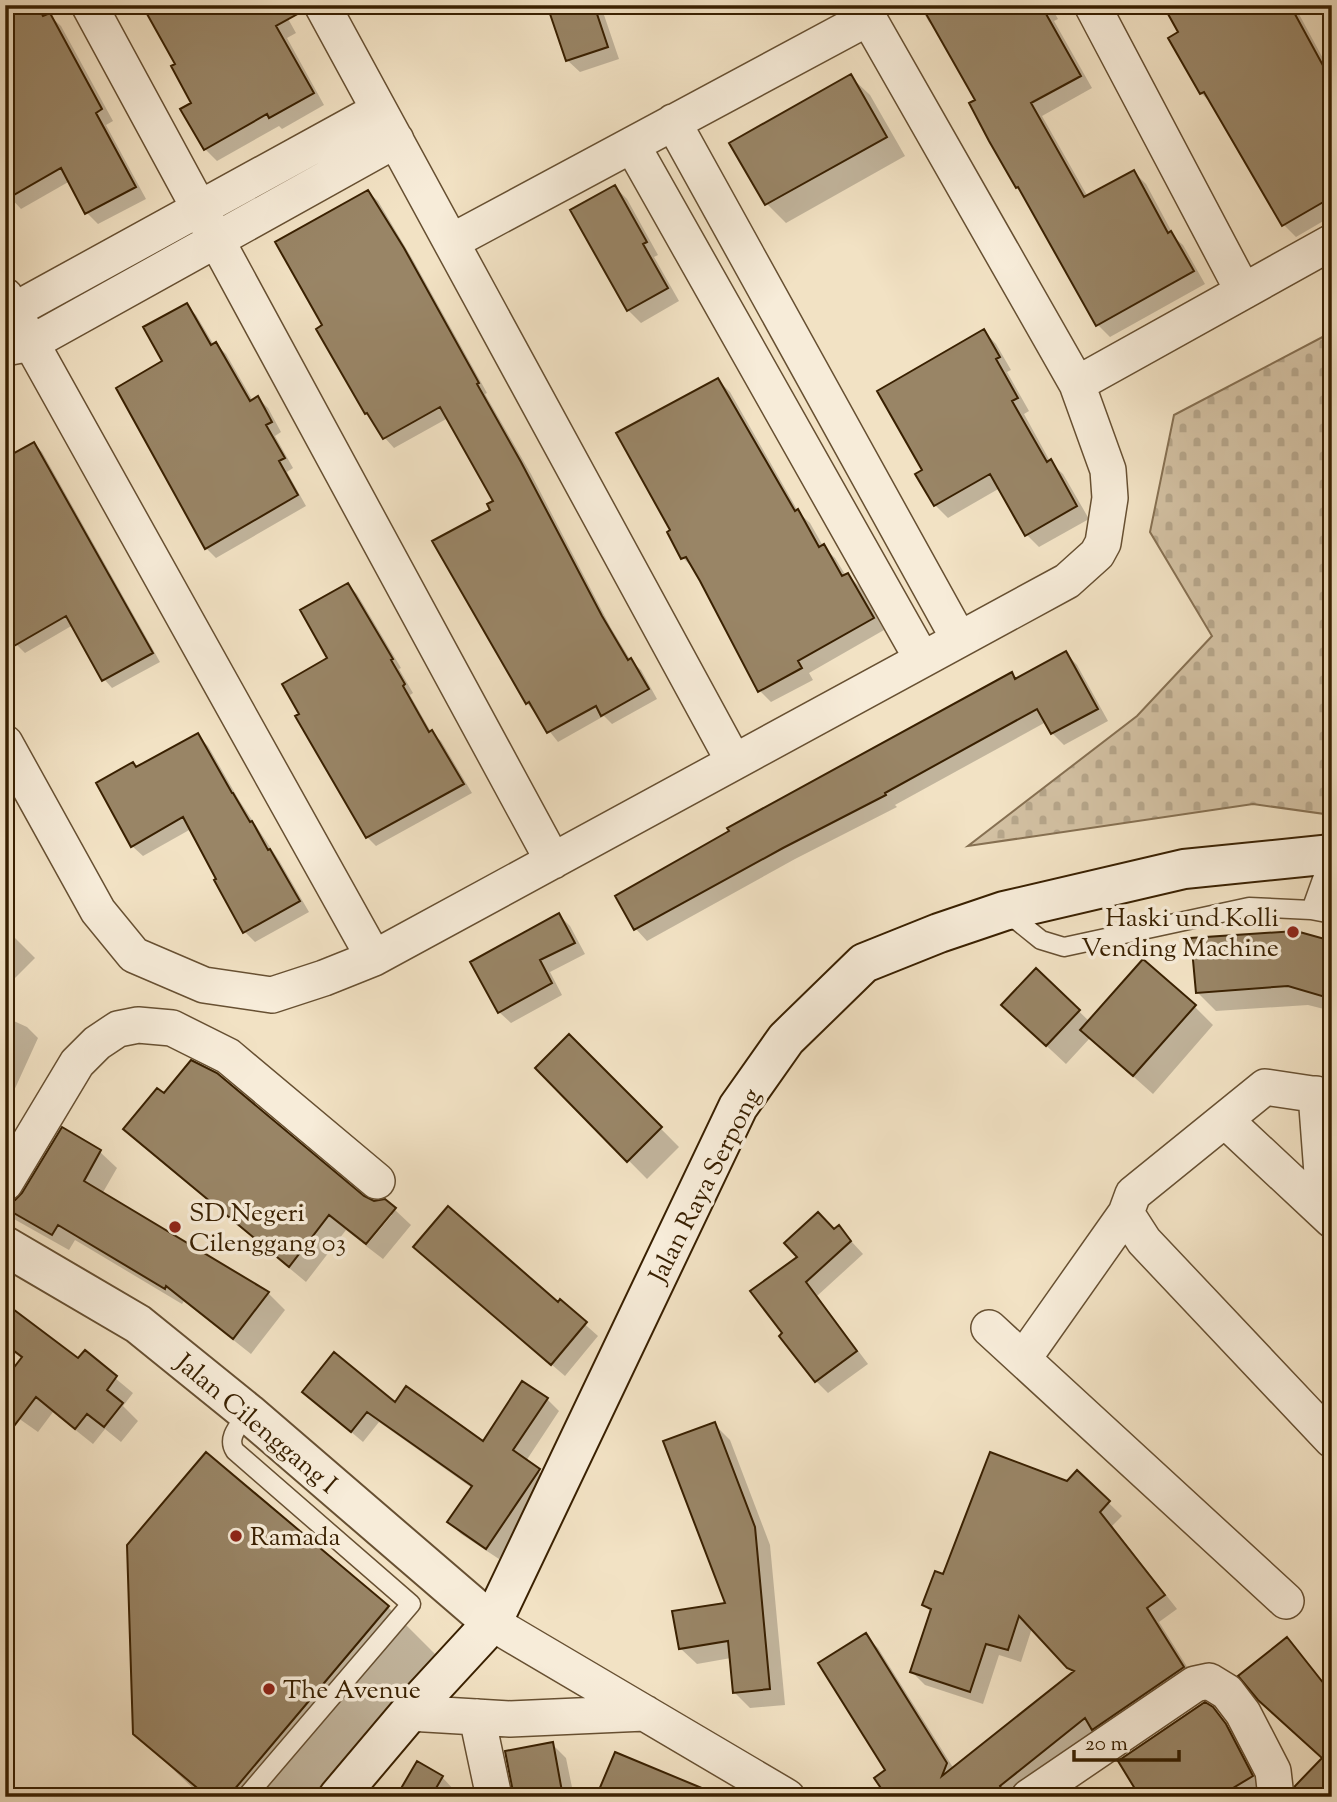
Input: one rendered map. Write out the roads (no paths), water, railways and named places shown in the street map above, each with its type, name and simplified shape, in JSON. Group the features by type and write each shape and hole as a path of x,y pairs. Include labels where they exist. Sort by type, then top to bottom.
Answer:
{"main road":[{"name":"Jalan Raya Serpong","path":"338,1797 409,1713 492,1623 738,1107 786,1040 864,963 1004,911 1184,869 1332,854"},
{"name":"Jalan Cilenggang I","path":"5,1245 138,1324 248,1413 492,1623"}],"street":[{"path":"89,5 552,860"},
{"path":"1092,5 1243,291"},
{"path":"324,6 734,762"},
{"path":"5,743 98,911 134,955 204,985 272,995 374,958 1067,581 1097,554 1103,543 1108,519 1108,470 1077,384 864,11 632,145 451,242"},
{"path":"374,958 18,345 8,309 200,209 379,110"},
{"path":"673,122 959,639"},
{"path":"18,345 217,240 396,140"},
{"path":"632,145 922,659"},
{"path":"1077,384 1332,242"},
{"path":"5,1183 77,1063 97,1043 118,1029 138,1025 172,1028 228,1056 377,1181"},
{"path":"1023,1359 1126,1213 1133,1194 1265,1087 1324,1096 1328,1216"},
{"path":"1225,1120 1328,1216"},
{"path":"1126,1213 1144,1241 1332,1440"},
{"path":"989,1328 1286,1601"},
{"path":"492,1623 787,1797"},
{"path":"1030,1797 1195,1685 1209,1681 1227,1692 1243,1713 1273,1771 1276,1797"},
{"path":"409,1713 510,1719 645,1713"},
{"path":"477,1717 494,1797"}],"lane":[{"path":"1311,910 1332,854"},
{"path":"1004,911 1041,940 1064,947 1249,907 1311,910 1332,914"},
{"path":"246,1797 411,1604 235,1451 231,1438 248,1413"}],"place":[{"name":"Haski und Kolli Vending Machine","path":"1293,932"},
{"name":"SD Negeri Cilenggang 03","path":"175,1227"},
{"name":"Ramada","path":"236,1536"},
{"name":"The Avenue","path":"269,1689"}]}
